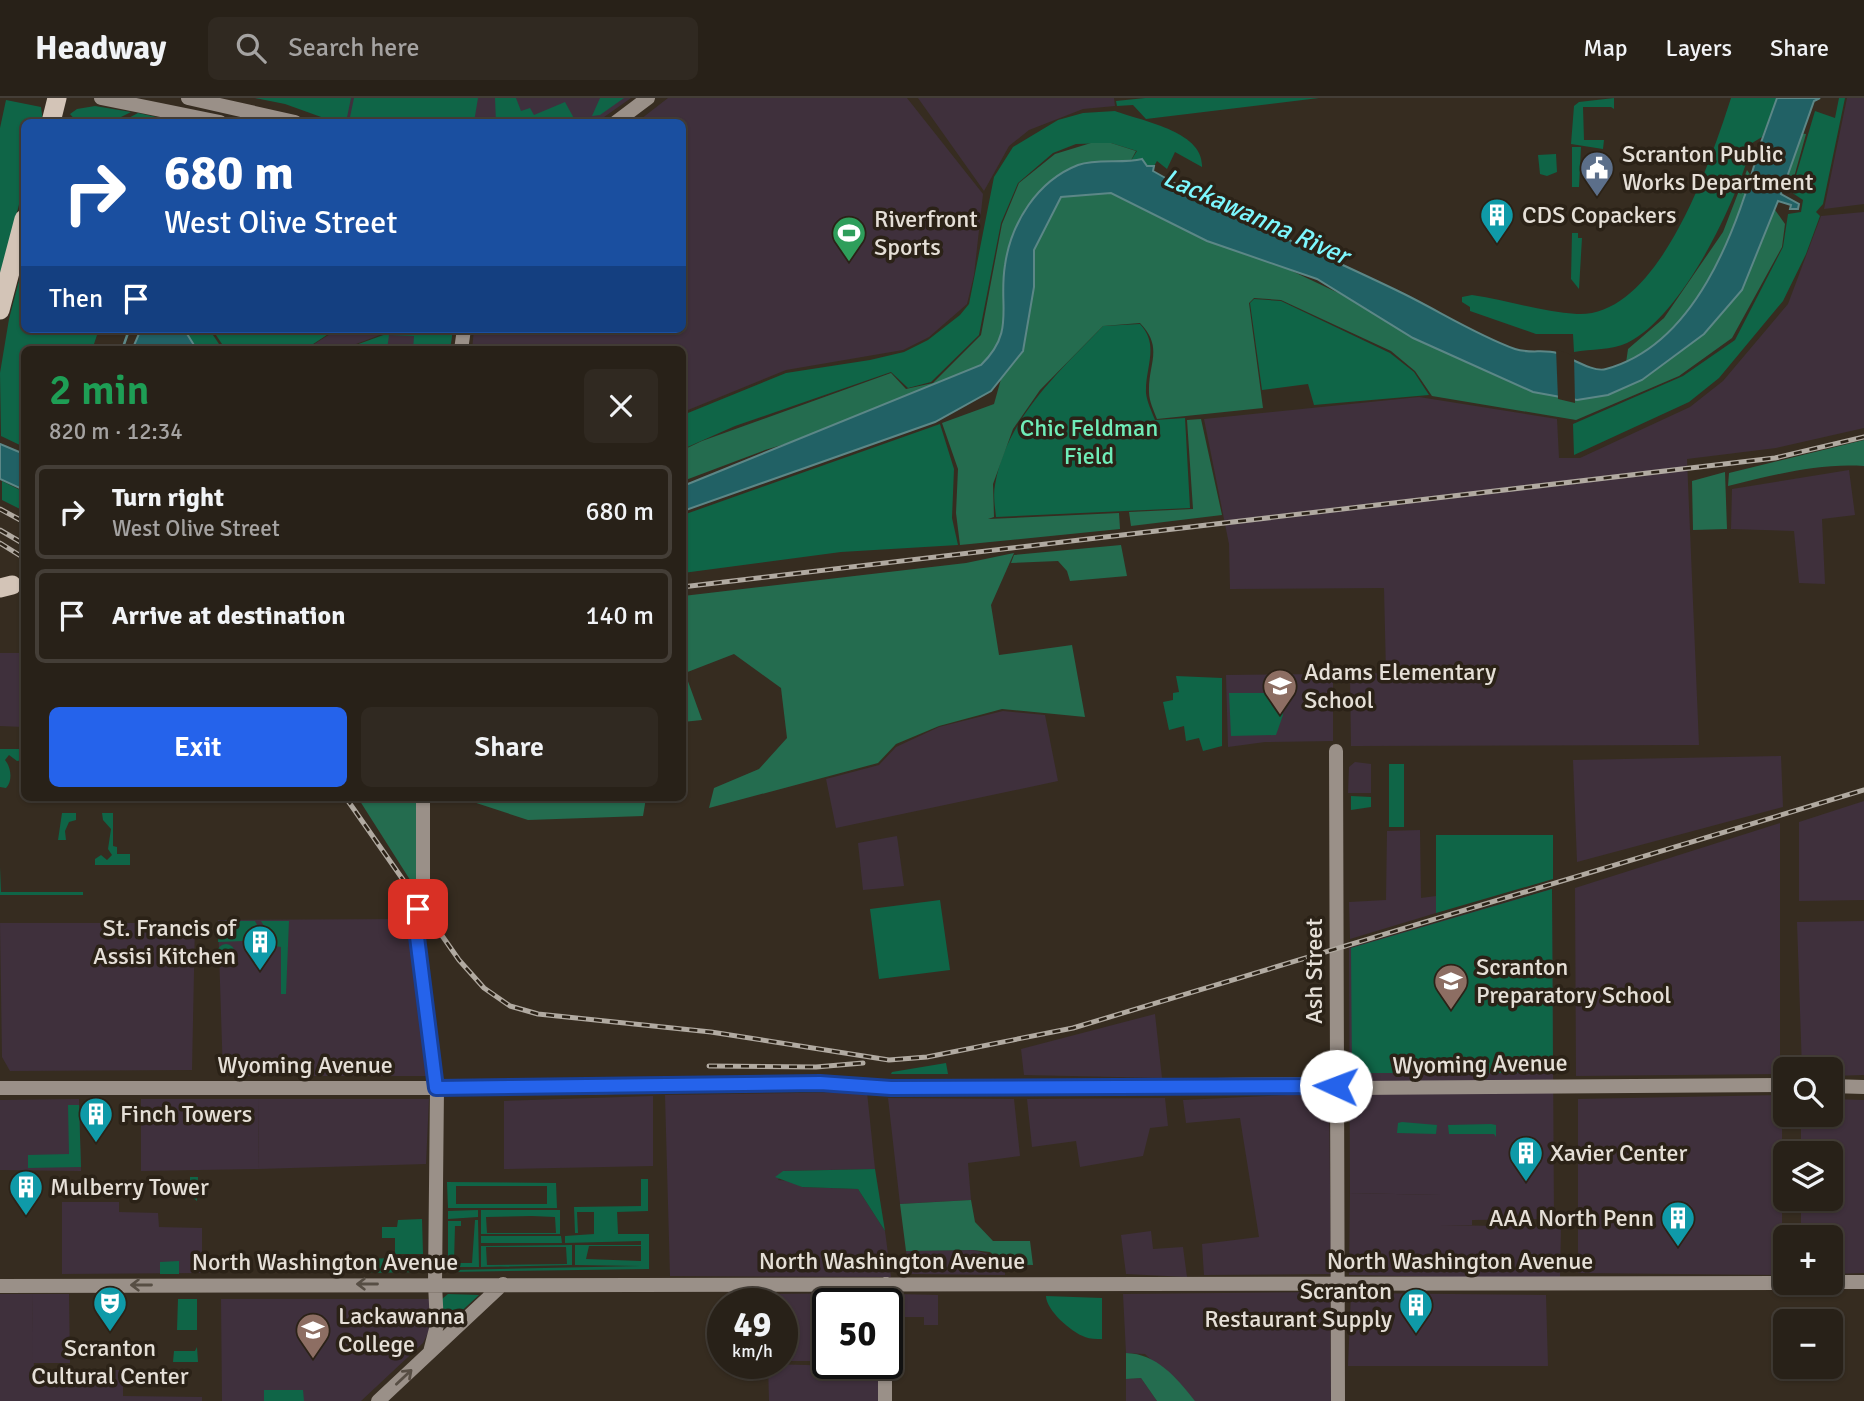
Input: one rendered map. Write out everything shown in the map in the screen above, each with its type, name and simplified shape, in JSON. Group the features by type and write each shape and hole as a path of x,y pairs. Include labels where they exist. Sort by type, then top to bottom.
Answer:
{"highway":[{"path":"52,119 57,98"},
{"path":"0,310 21,230"}],"main road":[{"path":"101,98 205,119"},
{"path":"188,98 282,119"},
{"path":"620,119 648,98"},
{"name":"Ash Street","path":"1336,751 1338,1401"},
{"path":"423,801 423,888 415,921 436,1088 435,1284 438,1325 430,1352"},
{"path":"400,909 437,908"},
{"name":"Wyoming Avenue","path":"0,1088 436,1088 820,1083 891,1088 1773,1085"},
{"path":"1843,1086 1864,1087"},
{"path":"1843,1282 1864,1282"},
{"name":"North Washington Avenue","path":"0,1286 1773,1283"},
{"path":"378,1401 503,1284"},
{"path":"885,1379 885,1401"}],"shaded area":[{"path":"254,98 631,98 601,119 328,119 286,103"},
{"path":"668,98 907,98 983,194 974,275 967,304 929,337 903,350 786,370 686,411 686,346 472,346 474,333 686,333 686,119 641,119"},
{"path":"918,98 1114,98 1115,106 1083,109 1029,130 1009,146 984,191"},
{"path":"1847,98 1864,98 1864,204 1824,209"},
{"path":"1864,212 1864,428 1776,448 1687,459 1699,745 1351,746 1350,674 1386,673 1384,588 1230,589 1229,544 1204,419 1419,397 1557,419 1559,458 1580,458 1690,407 1723,381 1788,304 1821,216"},
{"path":"332,333 385,333 351,346 311,346"},
{"path":"388,333 452,333 451,346 387,346"},
{"path":"1849,470 1855,515 1822,519 1825,584 1799,583 1794,531 1731,529 1732,489"},
{"path":"0,653 21,653 21,727 0,726"},
{"name":"Adams Elementary School","path":"1333,674 1333,741 1265,742 1228,747 1226,675"},
{"path":"1003,711 1045,715 1058,781 836,828 826,779 879,765 896,747 939,727"},
{"path":"1781,756 1783,807 1577,862 1573,760"},
{"path":"1355,762 1371,764 1371,793 1348,793 1349,767"},
{"path":"1864,801 1864,900 1799,901 1799,822"},
{"path":"1780,823 1780,1057 1773,1057 1773,1074 1576,1076 1575,888"},
{"path":"1420,830 1421,898 1436,896 1436,913 1350,939 1349,902 1386,900 1387,831"},
{"path":"897,836 904,886 863,890 858,843"},
{"name":"Scranton Preparatory School","path":"1552,889 1554,1219 1472,1220 1472,1225 1440,1225 1440,1195 1350,1193 1349,948"},
{"path":"407,919 429,1076 223,1076 218,920"},
{"path":"1864,921 1864,1075 1843,1076 1843,1057 1802,1057 1797,922"},
{"path":"0,923 195,923 192,1070 10,1071 2,1057"},
{"path":"1155,1014 1162,1078 1024,1075 1021,1049"},
{"path":"867,1092 875,1169 783,1171 778,1180 791,1181 802,1187 858,1189 885,1231 891,1277 670,1276 665,1095"},
{"path":"1329,1093 1331,1274 1204,1275 1202,1244 1259,1237 1240,1118 1186,1123 1183,1100"},
{"path":"1773,1095 1773,1127 1782,1127 1782,1141 1773,1141 1773,1211 1782,1211 1782,1225 1773,1225 1773,1275 1578,1273 1578,1099"},
{"path":"653,1096 653,1166 504,1169 504,1101"},
{"path":"888,1098 1014,1099 1020,1156 968,1163 971,1200 900,1204"},
{"path":"1165,1098 1168,1126 1150,1128 1143,1156 1080,1167 1076,1141 1032,1147 1027,1099"},
{"path":"79,1099 81,1171 0,1170 0,1100"},
{"path":"141,1099 259,1099 258,1169 141,1171"},
{"path":"259,1099 429,1099 426,1164 258,1169"},
{"path":"1843,1099 1864,1100 1864,1273 1843,1274 1843,1225 1801,1225 1801,1211 1843,1211 1843,1141 1801,1141 1801,1127 1843,1127"},
{"path":"1350,1193 1441,1195 1441,1225 1561,1227 1560,1279 1349,1275"},
{"path":"62,1202 119,1202 119,1212 158,1213 159,1227 202,1228 202,1273 62,1274"},
{"path":"1151,1231 1153,1249 1183,1247 1187,1277 1126,1274 1121,1235"},
{"path":"973,1250 997,1256 1005,1264 1005,1275 909,1274 906,1251"},
{"path":"1330,1292 1331,1401 1195,1401 1145,1354 1126,1353 1123,1294"},
{"path":"1351,1293 1546,1295 1548,1366 1348,1366"},
{"path":"0,1294 32,1294 34,1370 123,1370 123,1396 202,1397 202,1401 0,1401"},
{"path":"32,1294 69,1294 70,1363 33,1363"},
{"path":"798,1294 812,1294 812,1361 798,1361"},
{"path":"903,1294 938,1295 938,1325 924,1325 924,1317 903,1317"},
{"name":"Lackawanna College","path":"221,1299 431,1299 431,1327 423,1343 361,1401 222,1401"},
{"path":"798,1365 812,1365 812,1379 881,1379 881,1401 769,1401 768,1379 798,1379"},
{"path":"1141,1378 1157,1401 1126,1401 1126,1379"}],"green space":[{"path":"255,98 351,98 347,119 327,119 285,104"},
{"path":"354,98 478,98 474,119 350,119"},
{"path":"495,98 516,98 521,111 530,108 534,115 565,102 574,119 496,119"},
{"path":"600,98 624,98 600,115 592,116"},
{"path":"1145,98 1319,98 1146,119 1133,105 1117,106 1116,101"},
{"path":"1614,98 1614,109 1583,107 1584,140 1604,140 1603,149 1571,144 1574,106 1579,102"},
{"path":"1731,98 1777,98 1762,137 1752,143 1734,195 1705,255 1668,309 1648,329 1621,345 1574,352 1573,334 1536,334 1470,311 1470,307 1462,302 1462,297 1472,295 1577,314 1606,308 1633,291 1656,264 1677,231 1695,195"},
{"path":"1839,98 1845,98 1823,204 1816,212 1820,216 1806,254 1783,301 1719,378 1689,402 1574,455 1573,424 1683,376 1735,340 1783,247 1788,214 1801,212 1803,200 1791,192 1815,111 1835,118"},
{"path":"6,100 41,107 43,119 21,119 21,196 0,282 0,128"},
{"path":"95,106 131,112 117,119 74,119 70,114 77,109"},
{"path":"1115,111 1169,129 1193,144 1200,155 1202,167 1175,152 1167,169 1157,161 1154,166 1147,166 1142,158 1130,162 1137,151 1111,143 1076,144 1053,153 1018,183 1001,223 979,335 931,382 908,388 891,372 735,426 686,448 686,414 786,373 904,352 928,340 960,315 969,304 994,177 1013,147 1058,120 1083,113"},
{"path":"138,113 165,119 127,119"},
{"path":"1797,133 1806,134 1791,188 1782,191"},
{"path":"1091,143 1111,143 1136,151 1130,162 1273,262 1446,344 1624,377 1628,349 1664,318 1723,232 1747,170 1785,224 1782,247 1732,338 1679,376 1576,420 1432,396 1415,371 1391,351 1281,300 1254,298 1249,303 1263,408 1157,419 1149,395 1153,348 1147,332 1140,323 1103,326 1040,390 1013,429 993,484 994,517 988,519 1119,513 1120,529 960,545 956,513 958,469 942,423 994,404 1001,379 765,450 686,480 686,449 702,441 891,373 906,389 933,383 981,335 1002,224 1019,183 1055,154"},
{"path":"1572,147 1581,147 1579,187 1572,187"},
{"path":"1556,154 1557,172 1547,176 1540,174 1538,155"},
{"path":"1572,233 1578,233 1578,238 1582,238 1579,289 1571,279"},
{"path":"21,273 21,333 98,333 93,346 21,346 21,446 1,436 0,373 9,319"},
{"path":"1254,299 1281,301 1390,353 1414,372 1429,395 1314,405 1308,384 1262,390 1250,303"},
{"name":"Chic Feldman Field","path":"1140,324 1149,340 1146,393 1155,420 1185,418 1190,508 996,517 994,489 1001,461 1022,418 1052,379 1103,326"},
{"path":"186,333 212,333 220,346 195,346"},
{"path":"215,333 330,333 310,346 223,346"},
{"path":"389,333 452,333 451,346 413,346 414,336 389,335 388,346 353,346"},
{"path":"1201,419 1222,515 1131,526 1129,512 1193,509 1187,420"},
{"path":"940,424 954,469 952,518 958,545 841,552 686,573 686,514"},
{"path":"1864,440 1864,466 1812,468 1728,486 1729,473"},
{"path":"1725,472 1727,529 1693,530 1692,481"},
{"path":"2,481 21,490 21,510 2,500"},
{"path":"1121,545 1127,576 1070,581 1067,571 1058,561 1011,563 1014,555"},
{"path":"1014,553 991,605 999,655 1072,645 1085,717 1002,709 939,726 896,744 878,763 709,808 714,788 759,769 787,738 781,688 734,654 686,673 686,596 966,563"},
{"path":"686,676 702,720 686,722"},
{"path":"1176,676 1222,678 1222,746 1203,751 1199,738 1186,741 1184,726 1169,730 1163,702 1173,700 1173,693 1179,692"},
{"path":"1229,693 1282,693 1283,715 1276,735 1231,736"},
{"path":"0,749 21,749 21,760 17,761 9,755 5,760 9,766 10,782 6,788 0,787"},
{"path":"1389,764 1404,764 1404,827 1389,827"},
{"path":"1351,796 1371,797 1371,807 1351,810"},
{"path":"360,801 418,801 419,894"},
{"path":"470,801 646,801 643,816 528,820"},
{"path":"62,813 76,813 76,820 69,822 65,831 66,840 58,840"},
{"path":"102,813 113,813 113,846 117,847 117,854 130,854 130,865 95,865 95,859 101,855 107,860 112,855 108,849 111,829 103,820"},
{"path":"1436,835 1553,835 1553,879 1436,913"},
{"path":"0,867 1,892 83,892 83,895 0,895"},
{"path":"1552,889 1553,1073 1352,1073 1351,948"},
{"path":"940,900 950,970 879,979 870,909"},
{"path":"227,921 255,921 265,940 218,942 219,924"},
{"path":"261,921 289,921 286,994 281,994 281,947 268,945 268,933"},
{"path":"226,944 234,949 235,953 230,961 226,962 218,957 217,953 222,945"},
{"path":"946,1063 948,1074 891,1074 892,1072"},
{"path":"68,1105 79,1105 81,1167 28,1168 28,1155 69,1154"},
{"path":"1398,1123 1437,1125 1436,1134 1397,1133"},
{"path":"1448,1125 1496,1125 1496,1137 1494,1134 1449,1134"},
{"path":"875,1169 885,1231 858,1189 802,1187 775,1177 783,1171"},
{"path":"190,1177 198,1177 197,1201 191,1196 171,1196 171,1185 190,1185"},
{"path":"641,1179 648,1179 648,1211 617,1212 618,1234 649,1234 649,1269 448,1272 448,1265 454,1265 454,1270 641,1266 575,1265 575,1245 641,1245 641,1241 565,1243 565,1236 594,1234 594,1212 577,1212 578,1233 575,1233 574,1207 641,1206","holes":["589,1246 641,1246 641,1261 586,1259"]},
{"path":"447,1182 556,1183 557,1208 448,1208","holes":["456,1186 547,1186 547,1204 456,1204"]},
{"path":"971,1200 975,1222 993,1241 1030,1241 1033,1265 1005,1264 990,1252 973,1250 906,1251 900,1204"},
{"path":"478,1210 478,1217 448,1219 448,1211"},
{"path":"481,1210 560,1210 560,1234 481,1234","holes":["486,1217 555,1217 556,1233 487,1233"]},
{"path":"422,1219 423,1254 395,1254 395,1238 382,1238 382,1227 397,1227 398,1220"},
{"path":"475,1220 478,1220 479,1267 457,1267 457,1263 472,1263"},
{"path":"448,1221 461,1221 461,1226 455,1226 454,1262 448,1262"},
{"path":"481,1236 561,1236 562,1243 481,1243"},
{"path":"572,1245 572,1265 481,1267 481,1246","holes":["486,1247 566,1247 567,1264 487,1265"]},
{"path":"423,1257 423,1272 365,1273 364,1259"},
{"path":"179,1261 179,1274 160,1274 160,1262"},
{"path":"448,1294 479,1295 443,1328 442,1299"},
{"path":"1046,1296 1102,1298 1102,1339 1085,1337 1067,1326 1050,1308"},
{"path":"178,1299 197,1299 197,1330 177,1330"},
{"path":"197,1347 198,1362 173,1362 174,1351 195,1351"},
{"path":"1126,1353 1137,1354 1165,1368 1195,1401 1157,1401 1141,1378 1126,1379"},
{"path":"264,1390 303,1390 304,1401 264,1401"}],"water":[{"path":"1777,98 1820,98 1814,101 1781,194 1799,204 1798,209 1790,209 1791,205 1778,201 1742,290 1704,334 1642,380 1608,395 1577,400 1533,392 1413,338 1317,279 1207,241 1111,193 1061,197 1034,250 1034,287 1023,351 991,391 935,422 686,510 686,485 981,365 999,341 1004,318 1005,265 1008,249 1020,219 1028,205 1050,181 1078,165 1142,159 1147,166 1154,166 1153,171 1212,203 1396,290 1500,343 1520,350 1557,353 1601,370 1637,356 1664,336 1687,311 1707,282 1724,249 1749,183 1758,152 1755,150 1759,148"},
{"path":"139,333 186,333 195,346 134,346"},
{"path":"0,444 21,453 21,489 0,479"}],"pier":[{"path":"1556,349 1574,356 1575,403 1558,399"}],"waterway":[{"path":"123,346 128,333"}],"railway":[{"path":"686,587 1775,458 1864,437"},
{"path":"0,509 21,520"},
{"path":"0,530 21,542"},
{"path":"0,543 21,556"},
{"path":"348,801 459,960 484,988 510,1006 538,1014 711,1032 889,1060 927,1057 1073,1028 1864,790"},
{"path":"709,1066 816,1067 863,1063"}],"place":[{"name":"Scranton Public Works Department","path":"1597,198"},
{"name":"CDS Copackers","path":"1497,245"},
{"name":"Riverfront Sports","path":"849,263"},
{"name":"Adams Elementary School","path":"1280,716"},
{"name":"St. Francis of Assisi Kitchen","path":"260,972"},
{"name":"Scranton Preparatory School","path":"1451,1011"},
{"name":"Finch Towers","path":"96,1144"},
{"name":"Xavier Center","path":"1526,1183"},
{"name":"Mulberry Tower","path":"26,1217"},
{"name":"AAA North Penn","path":"1678,1248"},
{"name":"Scranton Cultural Center","path":"110,1333"},
{"name":"Scranton Restaurant Supply","path":"1416,1335"},
{"name":"Lackawanna College","path":"313,1360"}],"route":[{"path":"418,909 415,921 436,1088 820,1083 891,1088 1336,1086"}],"water label":[{"name":"Lackawanna River","path":"1256,217"}]}
